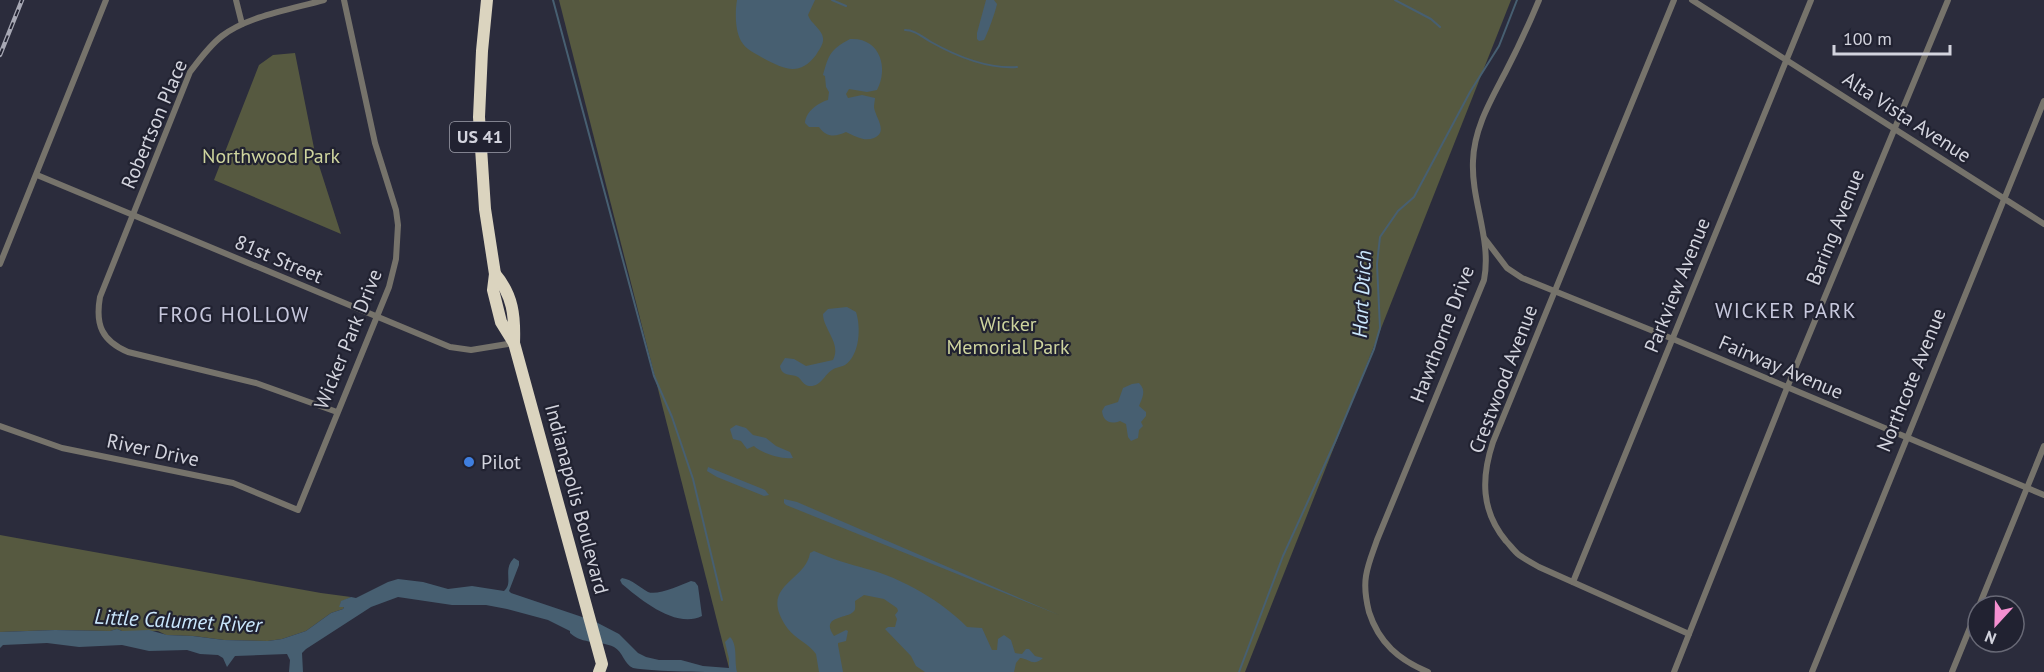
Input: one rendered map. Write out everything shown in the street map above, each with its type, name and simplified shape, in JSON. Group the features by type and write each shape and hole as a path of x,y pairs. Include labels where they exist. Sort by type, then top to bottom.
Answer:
{"highway":[{"name":"Indianapolis Boulevard","path":"487,0 479,117 484,199 495,274 506,286 515,319 514,343 604,670"}],"street":[{"path":"0,264 106,0"},
{"path":"236,0 242,24"},
{"name":"Robertson Place","path":"324,0 242,24 221,36 205,51 190,72 100,297 98,310 99,322 104,334 111,342 128,352 256,382 337,412"},
{"name":"Wicker Park Drive","path":"298,510 376,317 396,259 398,225 392,194 375,143 344,0"},
{"name":"Hawthorne Drive","path":"1428,672 1391,651 1376,632 1365,591 1366,575 1377,540 1484,280 1485,238 1478,211 1472,164 1474,148 1481,121 1516,53 1539,0"},
{"name":"Crestwood Avenue","path":"1674,0 1493,442 1485,474 1484,492 1487,510 1499,532 1517,554 1539,567 1689,634"},
{"name":"Alta Vista Avenue","path":"1692,0 2044,224"},
{"name":"Parkview Avenue","path":"1573,582 1811,0"},
{"name":"Baring Avenue","path":"1689,634 1787,388 1947,0"},
{"name":"Northcote Avenue","path":"1812,672 2044,101"},
{"name":"81st Street","path":"37,175 376,317 461,350 484,349 514,343"},
{"name":"Fairway Avenue","path":"1485,238 1507,268 1522,278 2044,495"},
{"name":"River Drive","path":"0,426 62,447 233,483 298,510"},
{"path":"1983,594 2044,446"},
{"path":"1674,672 1689,634"},
{"path":"1952,672 1966,637"}],"green space":[{"name":"Wicker Memorial Park","path":"559,0 1511,0 1245,672 735,672 729,668"},
{"name":"Northwood Park","path":"295,53 315,153 341,234 214,180 259,65 273,55"},
{"path":"0,535 351,597 341,602 340,606 344,607 343,609 331,613 306,631 268,641 224,640 166,635 158,631 117,629 110,631 0,632"}],"water":[{"path":"737,0 815,0 808,15 821,32 823,40 816,55 804,66 791,69 751,51 739,37 736,15"},
{"path":"986,0 994,0 997,4 984,40 979,41 977,33"},
{"path":"850,39 869,43 875,48 882,64 881,81 877,90 867,92 849,89 846,94 848,98 862,95 875,98 874,107 881,128 878,135 870,139 860,138 846,132 835,136 828,135 819,127 809,127 805,123 813,108 828,100 829,92 823,75 829,57 838,46"},
{"path":"847,307 856,312 858,325 858,340 854,355 850,360 845,365 829,372 817,385 813,386 804,384 798,377 783,372 780,366 785,358 794,359 806,366 833,360 834,342 823,314 828,309"},
{"path":"1139,383 1143,392 1139,406 1146,412 1146,416 1141,422 1143,426 1139,430 1138,438 1131,441 1126,424 1120,421 1113,423 1108,421 1102,411 1105,406 1118,402 1123,388"},
{"path":"736,425 746,428 753,435 766,438 776,446 790,452 793,458 772,455 754,446 747,449 741,441 733,439 730,429"},
{"path":"708,467 765,490 769,495 764,496 717,477 707,471"},
{"path":"784,499 797,502 1059,615 786,505"},
{"path":"814,551 894,578 921,592 967,627 982,628 992,650 997,650 998,639 1004,635 1011,640 1015,653 1022,654 1029,649 1035,656 1043,658 1034,662 1020,658 1014,672 925,672 916,666 911,656 885,629 895,627 897,608 884,599 864,595 855,601 855,608 851,614 832,621 830,624 834,636 848,631 846,641 838,643 843,672 819,672 816,654 788,629 777,603 780,593 807,563 810,553"},
{"path":"514,558 519,561 519,565 509,591 511,593 594,621 619,634 638,653 659,660 681,660 703,666 729,668 725,642 730,637 735,648 737,672 633,668 614,647 575,637 570,631 548,620 486,605 452,605 398,597 371,607 306,649 302,653 303,672 289,672 290,660 287,654 235,656 227,667 223,658 218,655 200,654 187,650 149,651 122,645 79,647 47,643 3,645 0,648 0,632 55,630 149,630 167,635 224,640 282,639 306,631 331,613 343,609 344,607 339,607 341,601 351,597 356,598 398,579 423,582 448,589 472,586 504,591 508,584 509,567"},
{"path":"622,578 652,593 669,590 691,581 695,582 698,586 702,616 681,619 659,611 622,584 620,580"}],"waterway":[{"path":"553,0 654,376 672,417 693,479 722,600"},
{"path":"832,0 846,6"},
{"path":"1395,0 1431,19 1440,27"},
{"name":"Hart Dtich","path":"1239,672 1283,556 1374,349 1380,328 1377,264 1380,237 1398,211 1414,197 1470,92 1499,46 1517,0"},
{"path":"905,30 915,32 962,57 984,64 1017,67"}],"railway":[{"path":"0,55 22,0"}],"place":[{"name":"Pilot","path":"469,462"}],"district":[{"name":"WICKER PARK","path":"1786,311"},
{"name":"FROG HOLLOW","path":"234,315"}],"water label":[{"name":"Little Calumet River","path":"178,621"}]}
